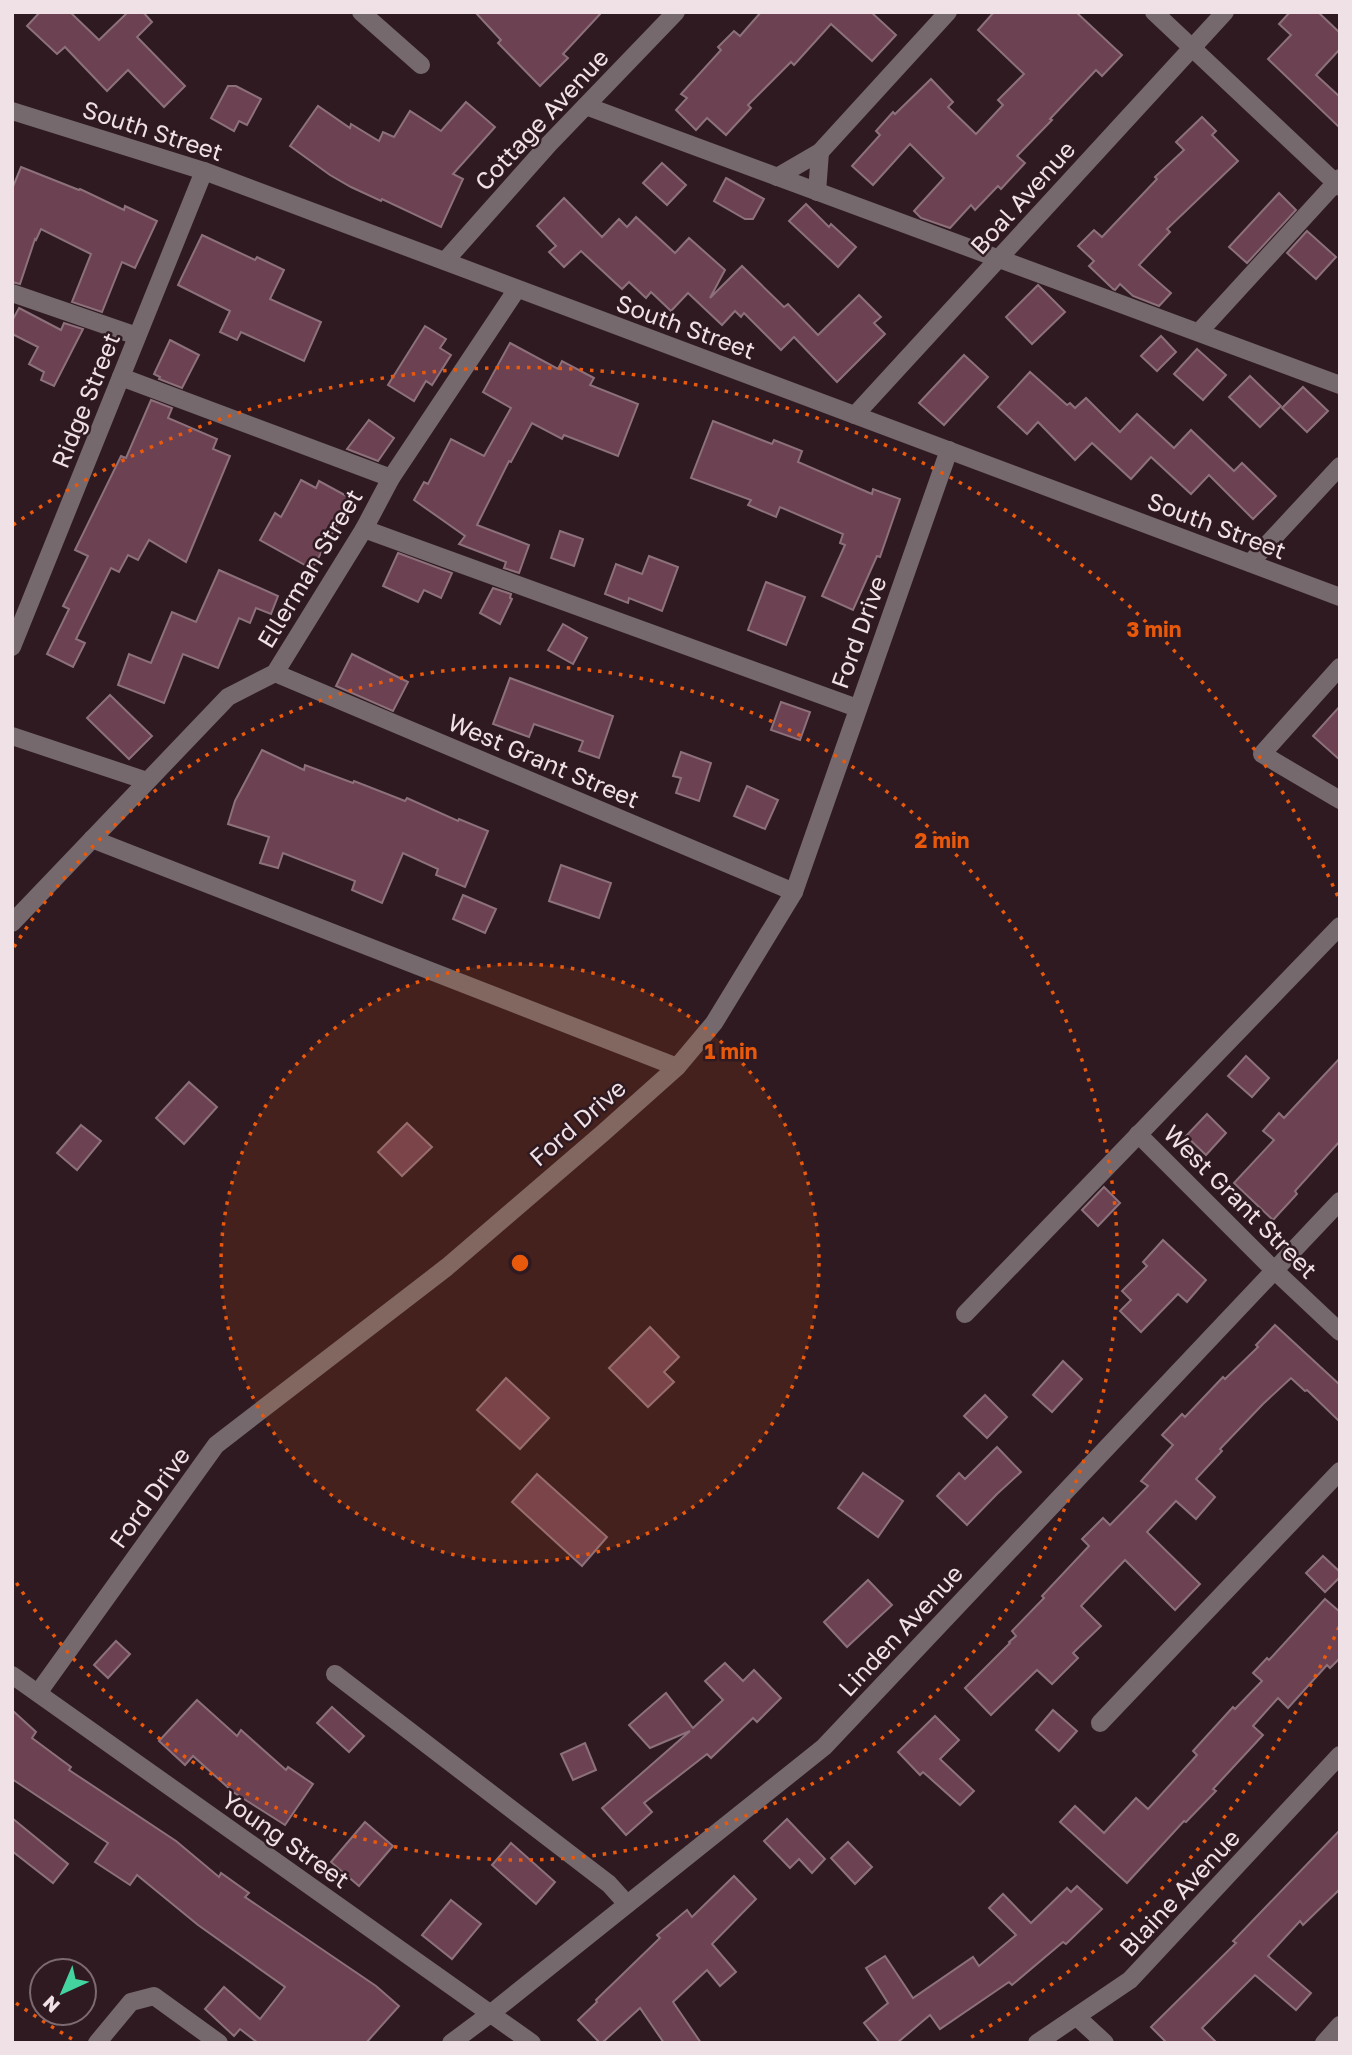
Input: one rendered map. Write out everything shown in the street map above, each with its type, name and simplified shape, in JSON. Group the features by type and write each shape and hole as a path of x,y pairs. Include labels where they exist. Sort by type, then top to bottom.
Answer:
{"street":[{"path":"361,12 421,65"},
{"name":"Cottage Avenue","path":"445,261 549,144 676,12"},
{"path":"777,177 820,152 948,12"},
{"path":"1154,12 1338,182 1199,332"},
{"name":"Boal Avenue","path":"855,415 1224,12"},
{"path":"586,106 1340,385"},
{"name":"South Street","path":"12,111 204,171 1340,597"},
{"path":"817,192 820,152"},
{"name":"Ridge Street","path":"12,648 204,171"},
{"name":"Ellerman Street","path":"12,923 228,697 275,673 391,478 517,289"},
{"path":"12,293 137,336"},
{"path":"121,377 391,478"},
{"name":"Ford Drive","path":"38,1693 216,1445 447,1267 677,1067 714,1023 793,891 949,450"},
{"path":"1250,563 1340,466"},
{"path":"363,529 857,708"},
{"path":"1340,667 1262,754 1340,800"},
{"name":"West Grant Street","path":"275,673 793,891"},
{"path":"12,736 147,781"},
{"path":"92,839 677,1067"},
{"path":"965,1314 1340,926"},
{"name":"West Grant Street","path":"1138,1134 1340,1332"},
{"name":"Linden Avenue","path":"451,2043 824,1747 1340,1201"},
{"path":"1100,1723 1340,1471"},
{"path":"335,1674 609,1884 627,1905"},
{"name":"Young Street","path":"12,1675 531,2043"},
{"name":"Blaine Avenue","path":"1037,2043 1130,1980 1340,1755"},
{"path":"97,2043 131,2002 154,1996 219,2043"},
{"path":"1077,2017 1105,2043"},
{"path":"1324,2043 1340,2025"}],"building":[{"path":"40,12 70,12 99,40 128,12 143,12 152,22 137,37 185,86 164,107 128,70 107,91 65,47 57,54 27,26"},
{"path":"475,12 602,12 563,54 568,58 540,86 498,43 501,40"},
{"path":"761,12 871,12 896,35 872,61 831,24 794,65 791,62 748,105 751,108 726,135 707,118 696,130 676,110 687,98 681,94 721,50 718,47 734,31 740,36"},
{"path":"994,12 1076,12 1122,55 1102,76 1096,70 1050,119 1052,120 1017,156 1025,163 1001,189 998,186 975,210 971,205 950,228 921,218 914,211 944,178 910,144 873,185 852,166 880,135 876,131 893,112 895,114 931,79 953,102 948,107 976,134 1003,105 998,100 1024,74 978,30"},
{"path":"1290,12 1318,12 1340,33 1340,49 1316,75 1340,97 1340,128 1268,59 1291,35 1279,24"},
{"path":"228,86 236,86 261,99 247,125 239,121 234,131 211,118"},
{"path":"466,102 495,127 453,174 463,179 441,227 351,187 290,146 318,106 350,128 351,124 379,141 383,132 394,137 410,111 441,131"},
{"path":"1202,117 1216,131 1212,135 1238,161 1167,229 1170,232 1139,265 1171,293 1159,306 1133,296 1120,284 1113,289 1089,266 1094,261 1078,246 1094,230 1102,237 1157,179 1155,177 1184,150 1176,142"},
{"path":"662,163 686,185 667,205 643,183"},
{"path":"21,167 80,189 124,210 125,206 157,221 135,268 122,262 102,312 72,302 91,254 41,229 20,284 12,282 12,189"},
{"path":"726,178 764,199 753,219 745,219 714,201"},
{"path":"1279,193 1296,210 1247,263 1229,247"},
{"path":"564,198 602,237 619,219 627,227 636,217 675,253 689,238 725,270 710,298 742,266 784,307 788,304 818,335 859,295 881,317 874,323 885,334 837,382 794,337 781,350 744,313 741,317 735,311 722,325 688,293 671,311 651,292 646,298 629,282 622,289 581,251 564,267 549,252 556,246 537,226"},
{"path":"806,204 829,227 831,224 856,247 838,267 789,221"},
{"path":"1307,231 1336,257 1316,279 1287,253"},
{"path":"202,235 255,260 257,257 284,270 270,299 321,322 304,361 241,332 237,340 220,332 230,311 178,285"},
{"path":"1038,285 1065,312 1032,344 1006,317"},
{"path":"19,308 61,330 64,323 83,329 54,386 41,380 44,372 29,364 38,347 12,334 12,321"},
{"path":"425,326 446,339 440,348 451,355 432,385 426,381 414,401 388,385"},
{"path":"1161,336 1176,352 1157,371 1141,356"},
{"path":"170,340 199,355 182,388 159,379 160,377 154,374"},
{"path":"510,343 558,369 562,361 594,378 590,385 638,404 618,456 564,435 562,439 532,423 511,462 509,461 477,525 529,545 519,573 504,568 506,562 459,544 465,536 414,500 424,482 428,484 451,439 484,456 511,408 483,392"},
{"path":"1197,349 1226,375 1203,400 1174,374"},
{"path":"964,355 988,377 944,425 919,403"},
{"path":"1030,372 1067,405 1070,403 1075,408 1086,398 1120,432 1137,414 1174,448 1191,430 1234,471 1242,463 1276,496 1253,519 1209,475 1191,494 1151,457 1131,479 1092,443 1075,460 1038,422 1027,434 998,407"},
{"path":"1250,376 1281,406 1260,427 1229,397"},
{"path":"1303,387 1328,411 1307,432 1282,408"},
{"path":"151,400 172,408 168,418 217,439 213,449 230,456 186,562 149,540 138,560 128,555 119,572 111,568 76,639 85,643 73,667 47,654 69,609 63,606 88,556 75,550 121,456 126,458"},
{"path":"369,420 394,438 378,461 347,449"},
{"path":"713,421 772,444 774,440 802,451 798,462 872,494 873,489 900,499 880,557 877,556 853,610 822,596 845,545 840,543 843,534 780,507 776,517 748,505 751,500 691,478"},
{"path":"301,480 316,488 319,481 352,499 312,569 260,540 275,513 281,517"},
{"path":"560,531 583,539 574,566 551,558"},
{"path":"398,553 452,573 441,598 424,590 418,602 383,586"},
{"path":"649,556 678,567 662,611 629,598 628,603 605,594 616,564 642,574"},
{"path":"219,570 278,596 271,614 256,608 250,623 239,618 218,668 183,654 164,703 118,685 129,654 151,663 172,612 196,622"},
{"path":"766,582 805,597 786,645 748,630"},
{"path":"493,588 511,594 512,599 500,624 480,613"},
{"path":"563,624 587,638 573,664 548,650"},
{"path":"352,654 408,682 393,711 336,686"},
{"path":"510,678 613,716 599,758 579,751 583,741 534,724 529,737 493,724"},
{"path":"110,695 152,736 129,759 87,718"},
{"path":"781,702 810,712 800,740 771,730"},
{"path":"1340,706 1340,760 1313,736"},
{"path":"262,750 304,770 305,765 405,801 407,798 488,831 465,887 436,875 438,869 403,853 382,903 352,890 355,881 283,853 278,868 260,863 269,837 228,824 235,801"},
{"path":"681,752 711,763 699,801 676,793 681,778 673,776"},
{"path":"747,786 778,800 765,829 734,816"},
{"path":"561,865 611,883 599,918 549,901"},
{"path":"463,895 496,909 485,933 453,919"},
{"path":"1246,1056 1269,1078 1252,1097 1228,1076"},
{"path":"1340,1058 1340,1141 1273,1220 1234,1183 1274,1140 1263,1131 1279,1113 1284,1118"},
{"path":"189,1082 217,1107 184,1144 156,1118"},
{"path":"1207,1114 1226,1133 1206,1155 1186,1136"},
{"path":"407,1123 432,1147 402,1176 378,1152"},
{"path":"81,1125 101,1141 77,1170 57,1153"},
{"path":"1104,1187 1120,1203 1098,1226 1082,1210"},
{"path":"1163,1240 1206,1280 1187,1302 1178,1294 1141,1332 1120,1311 1131,1300 1122,1291 1147,1266 1143,1262"},
{"path":"1275,1325 1340,1385 1340,1422 1291,1378 1220,1449 1222,1451 1196,1479 1215,1497 1196,1519 1176,1501 1147,1532 1200,1584 1175,1610 1125,1560 1081,1606 1101,1626 1073,1653 1078,1658 1052,1684 1037,1670 991,1715 965,1688 1010,1643 1016,1636 1012,1631 1089,1546 1082,1539 1103,1518 1110,1525 1148,1486 1141,1481 1173,1445 1162,1435 1182,1414 1185,1417 1223,1377 1225,1379 1258,1347 1256,1345"},
{"path":"650,1327 679,1357 664,1372 674,1382 648,1407 609,1368"},
{"path":"1063,1361 1082,1379 1052,1412 1033,1395"},
{"path":"506,1378 549,1418 520,1449 477,1410"},
{"path":"985,1395 1007,1417 987,1438 964,1416"},
{"path":"997,1447 1021,1472 967,1525 937,1496 959,1473 965,1479"},
{"path":"863,1473 903,1501 878,1537 838,1508"},
{"path":"537,1474 607,1537 582,1566 512,1502"},
{"path":"1323,1556 1340,1572 1340,1577 1325,1592 1306,1573"},
{"path":"868,1580 892,1605 847,1647 824,1622"},
{"path":"1325,1599 1340,1612 1340,1658 1330,1668 1327,1665 1288,1708 1278,1698 1253,1726 1263,1735 1213,1789 1216,1791 1184,1821 1127,1883 1060,1822 1075,1806 1104,1833 1136,1798 1148,1809 1197,1755 1193,1751 1233,1707 1235,1709 1262,1681 1253,1673 1267,1658 1269,1660"},
{"path":"116,1641 130,1654 108,1678 94,1665"},
{"path":"725,1663 743,1681 754,1670 781,1698 757,1722 753,1718 711,1758 707,1754 644,1803 652,1812 626,1835 602,1808 690,1731 650,1748 629,1725 666,1693 693,1728 723,1700 705,1681"},
{"path":"197,1700 237,1736 241,1730 286,1770 288,1767 313,1784 285,1825 233,1792 193,1756 185,1765 159,1741"},
{"path":"332,1707 364,1736 349,1752 317,1723"},
{"path":"12,1710 36,1732 32,1738 71,1767 69,1770 176,1841 219,1877 221,1873 249,1893 245,1897 376,1986 399,2006 366,2043 258,2043 240,2029 234,2036 205,2009 224,1987 260,2019 285,1987 198,1925 137,1875 130,1885 95,1862 108,1843 12,1779"},
{"path":"1053,1710 1077,1731 1059,1751 1036,1730"},
{"path":"935,1716 959,1740 940,1759 974,1791 960,1805 923,1772 920,1775 898,1752"},
{"path":"585,1743 596,1770 573,1780 561,1754"},
{"path":"12,1818 68,1864 53,1883 12,1851"},
{"path":"787,1819 825,1859 812,1873 799,1859 790,1868 764,1841"},
{"path":"365,1822 393,1846 359,1886 331,1862"},
{"path":"1340,1830 1340,1889 1303,1925 1300,1921 1268,1956 1311,1993 1296,2010 1255,1975 1202,2028 1217,2043 1167,2043 1151,2027 1236,1943 1233,1941"},
{"path":"848,1842 872,1867 855,1884 831,1858"},
{"path":"511,1843 555,1882 536,1904 492,1865"},
{"path":"734,1876 756,1899 712,1944 736,1972 720,1986 707,1970 673,2002 701,2043 664,2043 640,2008 600,2043 578,2020 660,1938 657,1935 687,1910 692,1917"},
{"path":"1077,1886 1102,1909 1066,1944 1063,1942 1012,1985 1009,1982 940,2029 930,2015 897,2043 880,2043 864,2023 888,2003 866,1968 885,1956 913,1998 973,1957 979,1966 1016,1935 989,1908 1003,1894 1031,1923 1067,1888 1071,1892"},
{"path":"451,1900 481,1924 452,1959 422,1935"}]}
